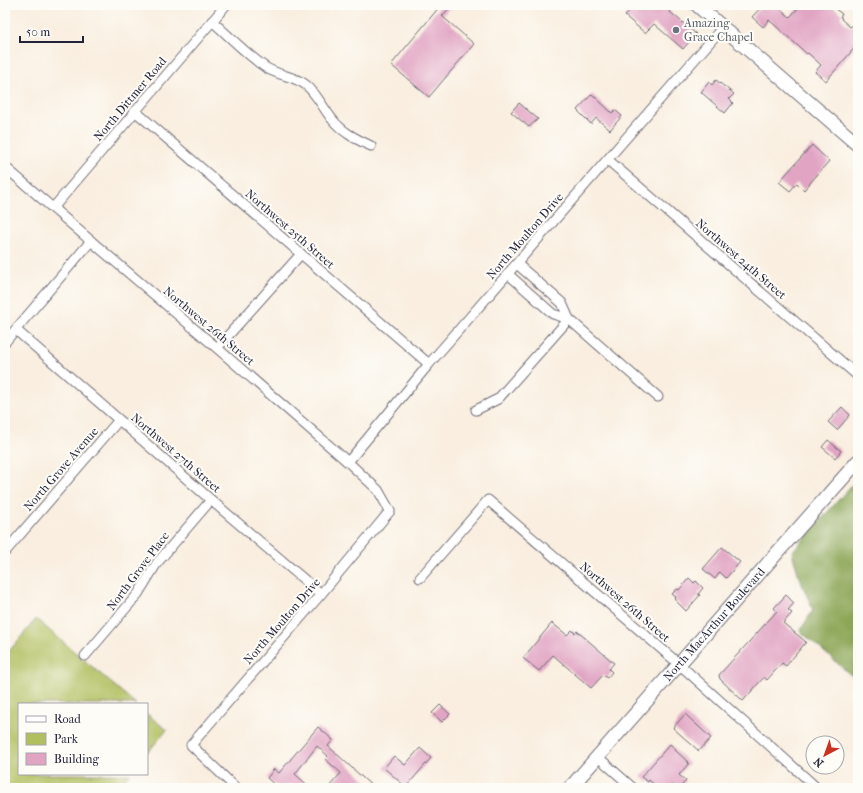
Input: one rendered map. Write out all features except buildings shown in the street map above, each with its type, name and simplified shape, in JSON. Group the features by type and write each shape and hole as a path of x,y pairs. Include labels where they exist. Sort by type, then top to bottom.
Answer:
{"main road":[{"path":"697,5 858,145"},
{"name":"North MacArthur Boulevard","path":"570,788 858,460"}],"street":[{"name":"North Dittmer Road","path":"53,208 226,5"},
{"path":"212,21 265,67 279,75 297,79 305,84 311,90 331,119 344,132 371,146"},
{"name":"North Moulton Drive","path":"348,462 429,364 723,27"},
{"name":"Northwest 25th Street","path":"135,111 429,364"},
{"name":"Northwest 24th Street","path":"608,160 858,376"},
{"name":"Northwest 26th Street","path":"5,167 348,462 378,490 390,511"},
{"path":"5,342 91,241"},
{"path":"217,348 301,254"},
{"path":"517,264 562,303 569,319"},
{"path":"508,274 553,314 569,319 658,397"},
{"path":"538,300 546,290"},
{"path":"476,410 498,399 569,319"},
{"name":"Northwest 27th Street","path":"16,330 211,500 322,594"},
{"name":"North Grove Avenue","path":"5,552 119,420"},
{"name":"North Grove Place","path":"85,656 138,594 157,564 211,500"},
{"name":"Northwest 26th Street","path":"420,578 488,500 679,664 817,788"},
{"name":"North Moulton Drive","path":"232,787 191,745 322,594 390,511"},
{"path":"598,757 632,788"}],"green space":[{"path":"858,478 858,681 800,631 813,610 799,577 792,552"},
{"path":"36,619 135,703 18,703 18,775 128,775 118,788 5,788 5,656"},
{"path":"148,715 167,730 148,752"}],"place":[{"name":"Amazing Grace Chapel","path":"676,30"}]}
